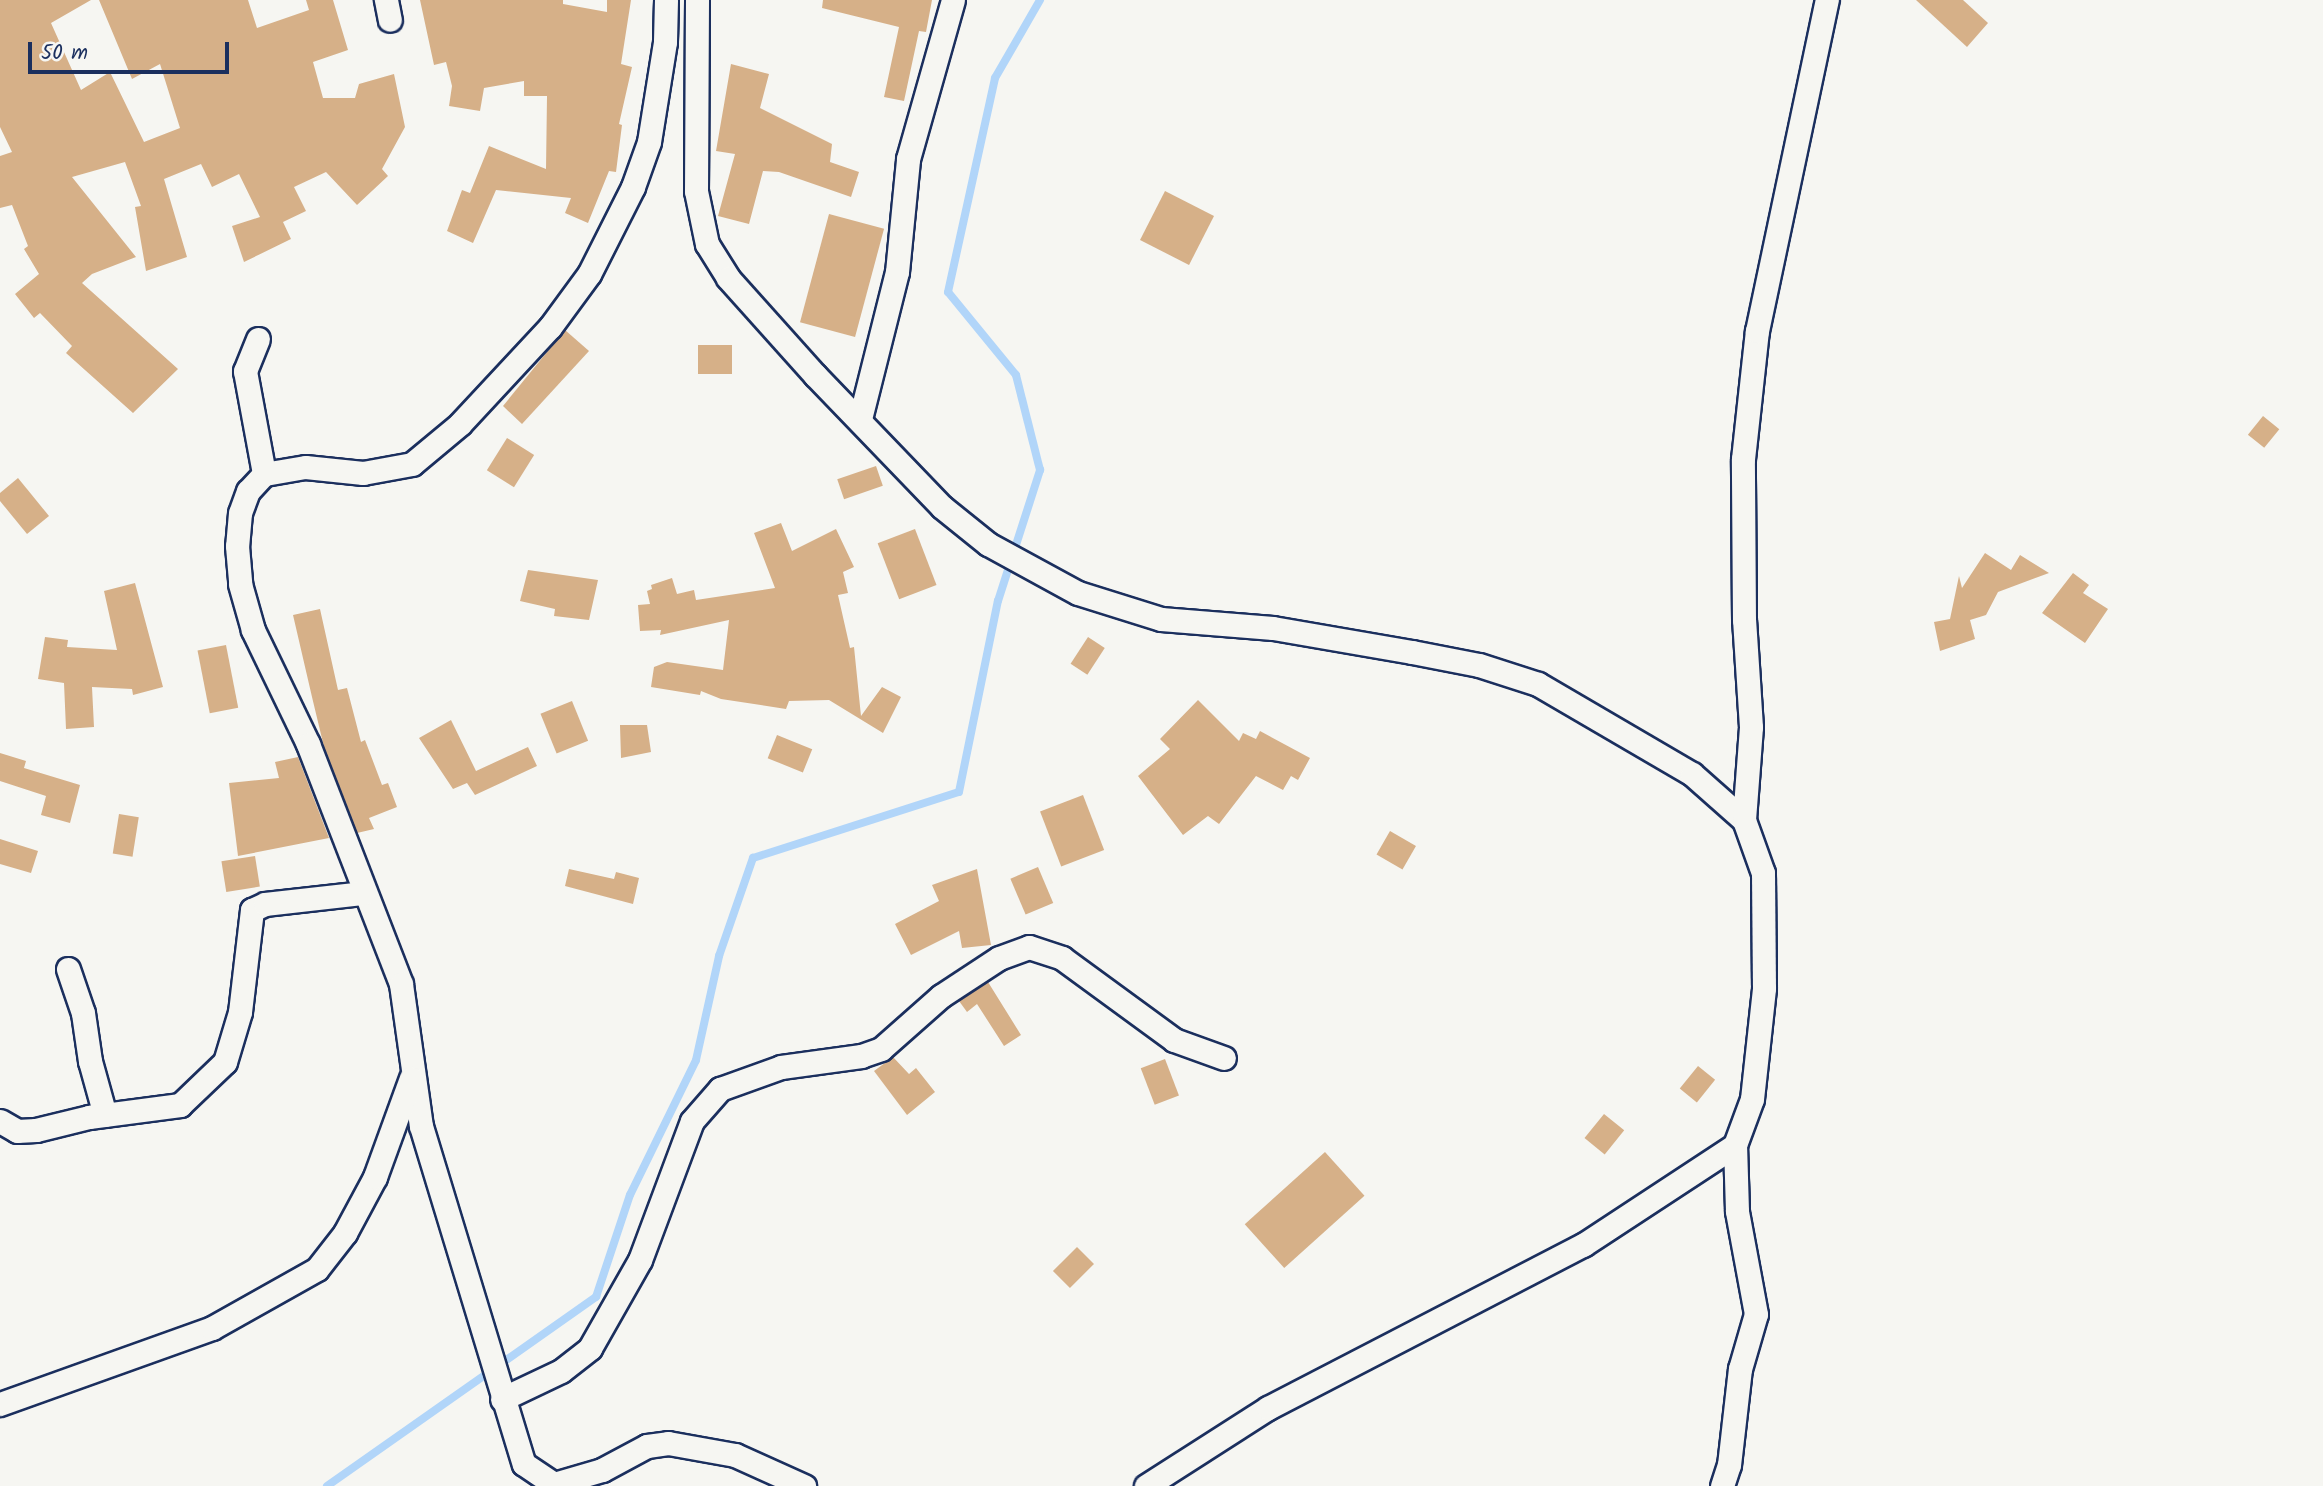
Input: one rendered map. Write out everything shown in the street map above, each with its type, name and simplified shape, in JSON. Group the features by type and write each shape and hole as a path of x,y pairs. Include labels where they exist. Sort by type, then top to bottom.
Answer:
{"street":[{"path":"666,0 658,93 641,165 589,274 550,327 451,433 412,464 363,472 305,467 264,474 248,491 240,513 240,584 253,630 308,744 363,893 401,984 411,1078 439,1194 484,1326 501,1394 524,1464 554,1484 601,1470 647,1446 668,1443 735,1455 804,1486"},
{"path":"697,0 696,191 707,244 755,309 942,508 988,544 1078,593 1161,619 1273,628 1479,665 1538,684 1692,774 1744,820"},
{"path":"859,419 897,272 908,159 953,0"},
{"path":"1722,1486 1729,1465 1740,1369 1756,1314 1737,1211 1735,1145 1752,1099 1764,988 1763,873 1744,820 1751,727 1744,620 1743,459 1757,331 1827,0"},
{"path":"258,339 245,371 264,474"},
{"path":"0,1121 17,1131 36,1130 105,1115 180,1105 225,1062 240,1012 253,910 265,904 363,893"},
{"path":"501,1394 561,1371 590,1348 640,1260 692,1121 720,1089 781,1067 861,1056 881,1049 941,996 999,958 1029,947 1062,958 1174,1040 1224,1058"},
{"path":"68,970 83,1013 90,1061 105,1115"},
{"path":"0,1404 212,1328 317,1269 345,1233 375,1177 411,1078"},
{"path":"1146,1486 1268,1408 1583,1245 1735,1145"}],"building":[{"path":"0,0 91,0 51,23 81,90 110,72 144,142 180,128 160,64 132,79 99,0 248,0 257,28 309,10 306,0 333,0 348,50 313,62 323,98 355,98 359,84 394,74 405,127 382,169 388,176 357,205 326,172 294,187 306,211 283,222 291,239 244,262 232,226 260,217 239,174 212,187 201,164 164,179 187,257 146,271 135,207 141,206 125,162 72,177 136,257 92,274 82,283 178,369 133,413 66,353 72,346 40,313 34,318 15,294 39,274 24,249 28,246 12,205 0,208 0,156 12,152 0,127"},
{"path":"420,0 563,0 563,4 607,12 607,0 631,0 621,64 632,67 619,124 622,125 616,172 609,171 588,223 565,213 571,198 496,190 473,243 447,231 462,190 470,193 489,146 546,169 547,96 524,96 524,81 484,88 480,111 449,106 452,86 446,62 434,65"},
{"path":"823,0 932,0 926,32 919,31 904,101 884,97 899,27 822,8"},
{"path":"1916,0 1963,0 1988,23 1967,47"},
{"path":"731,64 769,74 760,108 832,144 830,162 859,172 851,197 779,172 763,171 749,224 718,216 735,154 716,151"},
{"path":"1165,191 1214,216 1189,265 1140,240"},
{"path":"829,214 884,229 855,337 800,322"},
{"path":"565,330 589,351 522,424 503,406"},
{"path":"698,345 732,345 732,374 698,374"},
{"path":"2263,416 2279,429 2264,448 2248,435"},
{"path":"507,438 534,455 514,487 487,470"},
{"path":"876,466 883,486 844,499 837,479"},
{"path":"18,478 49,516 27,534 0,501 0,493"},
{"path":"781,523 792,551 836,529 854,567 843,572 848,593 838,595 850,648 854,647 861,716 882,687 901,697 883,733 829,700 789,701 786,709 721,699 701,691 700,695 651,687 654,667 667,662 723,670 729,620 660,635 661,630 640,631 638,605 650,604 647,591 652,589 651,585 672,578 677,594 694,590 696,600 775,588 754,533"},
{"path":"915,529 937,585 899,599 878,543"},
{"path":"1985,553 2011,570 2020,555 2049,573 1998,592 1986,615 1970,620 1975,639 1940,651 1934,622 1950,619 1959,576 1962,588"},
{"path":"528,570 598,580 589,620 554,616 555,609 520,601"},
{"path":"2073,573 2089,585 2083,593 2108,609 2085,643 2042,613"},
{"path":"135,583 163,687 133,695 132,689 92,687 94,727 66,729 64,683 38,679 45,637 68,640 67,647 117,650 104,591"},
{"path":"320,609 338,690 347,688 361,742 365,740 382,785 388,783 397,807 369,818 374,829 357,833 324,747 293,615"},
{"path":"1088,637 1105,648 1087,675 1071,664"},
{"path":"226,645 238,708 210,713 198,651"},
{"path":"1198,700 1239,741 1243,733 1256,739 1260,731 1310,758 1298,780 1291,776 1283,790 1256,776 1219,824 1208,816 1183,835 1138,776 1170,749 1160,739"},
{"path":"572,701 588,741 557,754 540,714"},
{"path":"451,720 476,771 528,747 537,766 475,795 467,783 453,789 419,738"},
{"path":"620,725 647,725 651,752 621,758"},
{"path":"777,735 812,749 803,772 768,758"},
{"path":"0,753 26,761 24,768 80,785 70,823 41,815 46,796 0,781"},
{"path":"298,757 329,838 238,856 229,783 279,778 275,762"},
{"path":"1083,795 1104,850 1061,867 1040,811"},
{"path":"119,814 139,817 132,857 113,854"},
{"path":"1390,831 1416,846 1402,869 1376,854"},
{"path":"0,839 38,851 31,873 0,864"},
{"path":"255,856 260,887 226,892 221,861"},
{"path":"1038,867 1053,903 1026,915 1010,879"},
{"path":"569,869 614,879 616,872 639,878 633,904 565,886"},
{"path":"977,869 991,945 962,948 959,931 911,955 895,924 939,901 932,885"},
{"path":"988,982 1021,1035 1004,1046 977,1004 967,1012 959,1001"},
{"path":"893,1057 909,1074 916,1068 935,1092 907,1115 874,1071"},
{"path":"1165,1059 1179,1095 1155,1105 1141,1068"},
{"path":"1698,1066 1715,1080 1697,1102 1680,1089"},
{"path":"1604,1114 1624,1130 1605,1154 1584,1138"},
{"path":"1325,1152 1364,1196 1284,1268 1245,1224"},
{"path":"1077,1247 1094,1264 1070,1288 1053,1271"}],"waterway":[{"path":"327,1486 596,1297 630,1195 696,1060 719,956 753,858 959,792 998,601 1040,470 1016,375 948,292 995,78 1040,0"}]}
